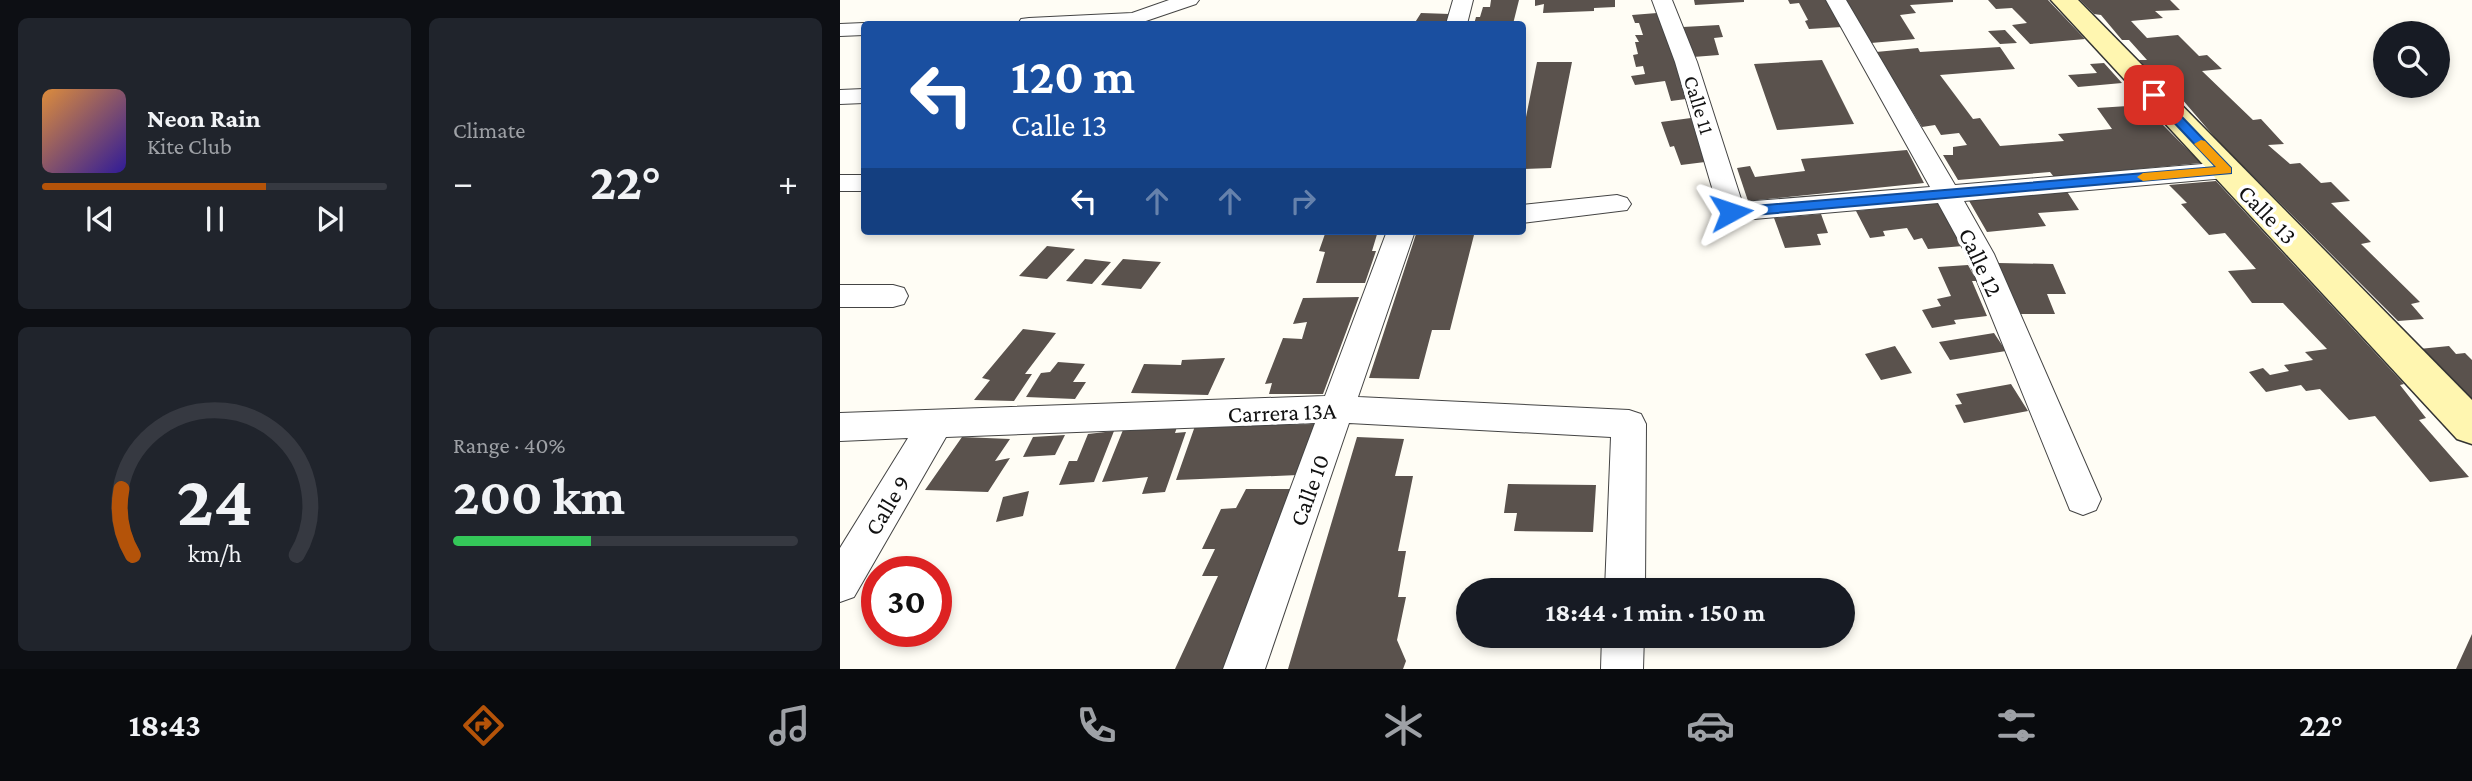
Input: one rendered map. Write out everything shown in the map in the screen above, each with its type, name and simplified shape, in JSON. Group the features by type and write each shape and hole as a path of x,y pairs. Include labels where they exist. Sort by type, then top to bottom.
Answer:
{"street":[{"path":"1115,21 1134,19 1189,0"},
{"path":"1458,21 1462,0"},
{"name":"Calle 11","path":"1662,0 1686,62 1731,212 1947,193"},
{"name":"Calle 12","path":"1836,0 1980,254 2083,499"},
{"name":"Calle 13","path":"2064,0 2472,427"},
{"path":"840,30 861,29"},
{"path":"840,97 861,96"},
{"path":"1947,193 2226,170"},
{"path":"840,183 861,183"},
{"path":"1526,214 1617,204"},
{"name":"Calle 10","path":"1244,669 1400,235"},
{"path":"840,296 893,296"},
{"name":"Carrera 13A","path":"840,427 1338,409 1629,425 1625,578"},
{"name":"Calle 9","path":"840,584 935,425"},
{"path":"1622,669 1623,648"}],"building":[{"path":"1491,0 1519,0 1514,21 1475,21 1476,17 1480,17 1483,7 1490,7"},
{"path":"1535,0 1615,0 1615,7 1594,8 1594,11 1543,13 1544,4 1535,6"},
{"path":"1694,0 1744,0 1744,2 1695,5"},
{"path":"1788,0 1827,0 1842,27 1809,29 1805,21 1808,20 1799,3 1790,4"},
{"path":"1845,0 1953,2 1910,5 1916,13 1900,15 1915,39 1871,43"},
{"path":"1988,0 2048,0 2085,39 2030,44 2012,25 2027,23 2012,8 1996,9"},
{"path":"2080,0 2170,0 2180,10 2155,11 2163,18 2131,21 2147,38 2178,35 2199,56 2207,55 2222,69 2202,71 2253,120 2261,119 2284,144 2268,145 2290,164 2300,163 2321,183 2331,182 2350,201 2331,203 2371,242 2361,244 2420,302 2411,304 2424,319 2398,321 2245,168 2241,168 2163,77 2155,78 2139,60 2147,60 2129,40 2122,40 2101,15 2094,14"},
{"path":"1421,13 1450,14 1447,21 1416,21"},
{"path":"1657,13 1681,77 1686,99 1671,101 1665,81 1635,85 1631,76 1645,74 1643,66 1636,67 1633,55 1638,54 1635,42 1639,42 1635,35 1643,35 1639,23 1635,23 1632,15"},
{"path":"1719,25 1723,37 1714,38 1719,55 1693,57 1683,27"},
{"path":"2005,30 2017,43 2000,44 1988,31"},
{"path":"2000,47 2015,69 1940,75 1973,119 1980,118 2000,146 2064,141 2058,134 2112,129 2097,108 2143,105 2201,163 2054,177 2050,172 1958,180 1943,155 1953,155 1953,147 1967,145 1959,133 1941,135 1935,125 1922,127 1876,52 1918,48 1920,52"},
{"path":"1822,60 1854,124 1777,130 1754,64"},
{"path":"1537,62 1572,62 1551,168 1526,169 1526,117"},
{"path":"2104,63 2122,83 2078,87 2068,75 2097,73 2090,64"},
{"path":"1691,118 1705,162 1681,165 1674,146 1670,147 1661,122"},
{"path":"1907,150 1924,183 1748,201 1737,168 1750,166 1755,177 1805,171 1801,159"},
{"path":"2216,181 2404,384 2400,385 2426,418 2419,420 2469,477 2430,482 2375,416 2349,420 2320,389 2306,391 2301,385 2266,392 2249,372 2263,368 2270,375 2289,371 2284,365 2313,360 2305,352 2327,349 2283,303 2252,303 2228,271 2256,269 2225,233 2209,235 2181,204 2187,203 2169,185"},
{"path":"2066,190 2079,210 2038,213 2046,226 1987,232 1968,199"},
{"path":"1940,202 1963,246 1928,249 1922,238 1914,240 1907,228 1883,231 1885,236 1870,238 1856,211"},
{"path":"1821,214 1828,233 1817,234 1821,245 1785,248 1774,218"},
{"path":"1325,235 1377,235 1372,251 1376,251 1365,283 1316,283 1325,252 1319,251"},
{"path":"1416,235 1474,235 1450,330 1432,330 1419,379 1369,378"},
{"path":"1047,246 1075,249 1047,279 1019,276"},
{"path":"1085,259 1111,262 1092,284 1066,281"},
{"path":"1123,259 1161,262 1141,289 1101,285"},
{"path":"1998,263 2053,264 2066,294 2047,294 2055,314 2010,314 2008,290"},
{"path":"1968,265 1977,281 1972,281 1987,316 1954,320 1956,324 1932,328 1922,310 1941,306 1937,299 1951,296 1938,267"},
{"path":"1359,297 1323,394 1269,394 1272,383 1265,384 1283,338 1302,339 1307,322 1293,324 1303,298"},
{"path":"1023,329 1056,333 1025,374 1032,374 1014,401 974,400 990,380 982,378"},
{"path":"1994,333 2006,351 1950,360 1939,342"},
{"path":"1895,346 1912,373 1881,380 1865,354"},
{"path":"2449,346 2456,354 2465,353 2472,360 2472,406 2419,349"},
{"path":"1225,358 1208,395 1131,393 1144,364 1181,365 1182,360"},
{"path":"1058,362 1085,364 1073,382 1086,382 1075,399 1026,397 1041,373 1050,372"},
{"path":"2011,384 2028,411 1964,423 1955,405 1962,404 1956,394"},
{"path":"1316,424 1298,475 1176,480 1195,426"},
{"path":"1177,427 1175,433 1186,432 1165,492 1142,494 1148,477 1102,482 1123,430"},
{"path":"1114,431 1094,482 1059,485 1069,461 1077,461 1088,434"},
{"path":"1065,435 1055,455 1023,457 1033,437"},
{"path":"962,437 1010,439 995,461 1010,458 988,492 925,490"},
{"path":"1357,437 1404,439 1395,476 1413,476 1398,551 1406,551 1398,597 1406,597 1397,640 1406,661 1403,669 1288,669"},
{"path":"1508,484 1596,485 1593,532 1514,531 1517,513 1504,513"},
{"path":"1246,489 1295,489 1227,669 1175,669 1218,576 1202,576 1215,549 1202,549 1221,509 1236,508"},
{"path":"1029,491 1023,516 996,522 1003,497"},
{"path":"2472,634 2472,669 2456,669"}],"slow traffic":[{"path":"2143,177 2226,170 2201,144"}],"route":[{"path":"1731,212 2226,170 2154,95"}]}
